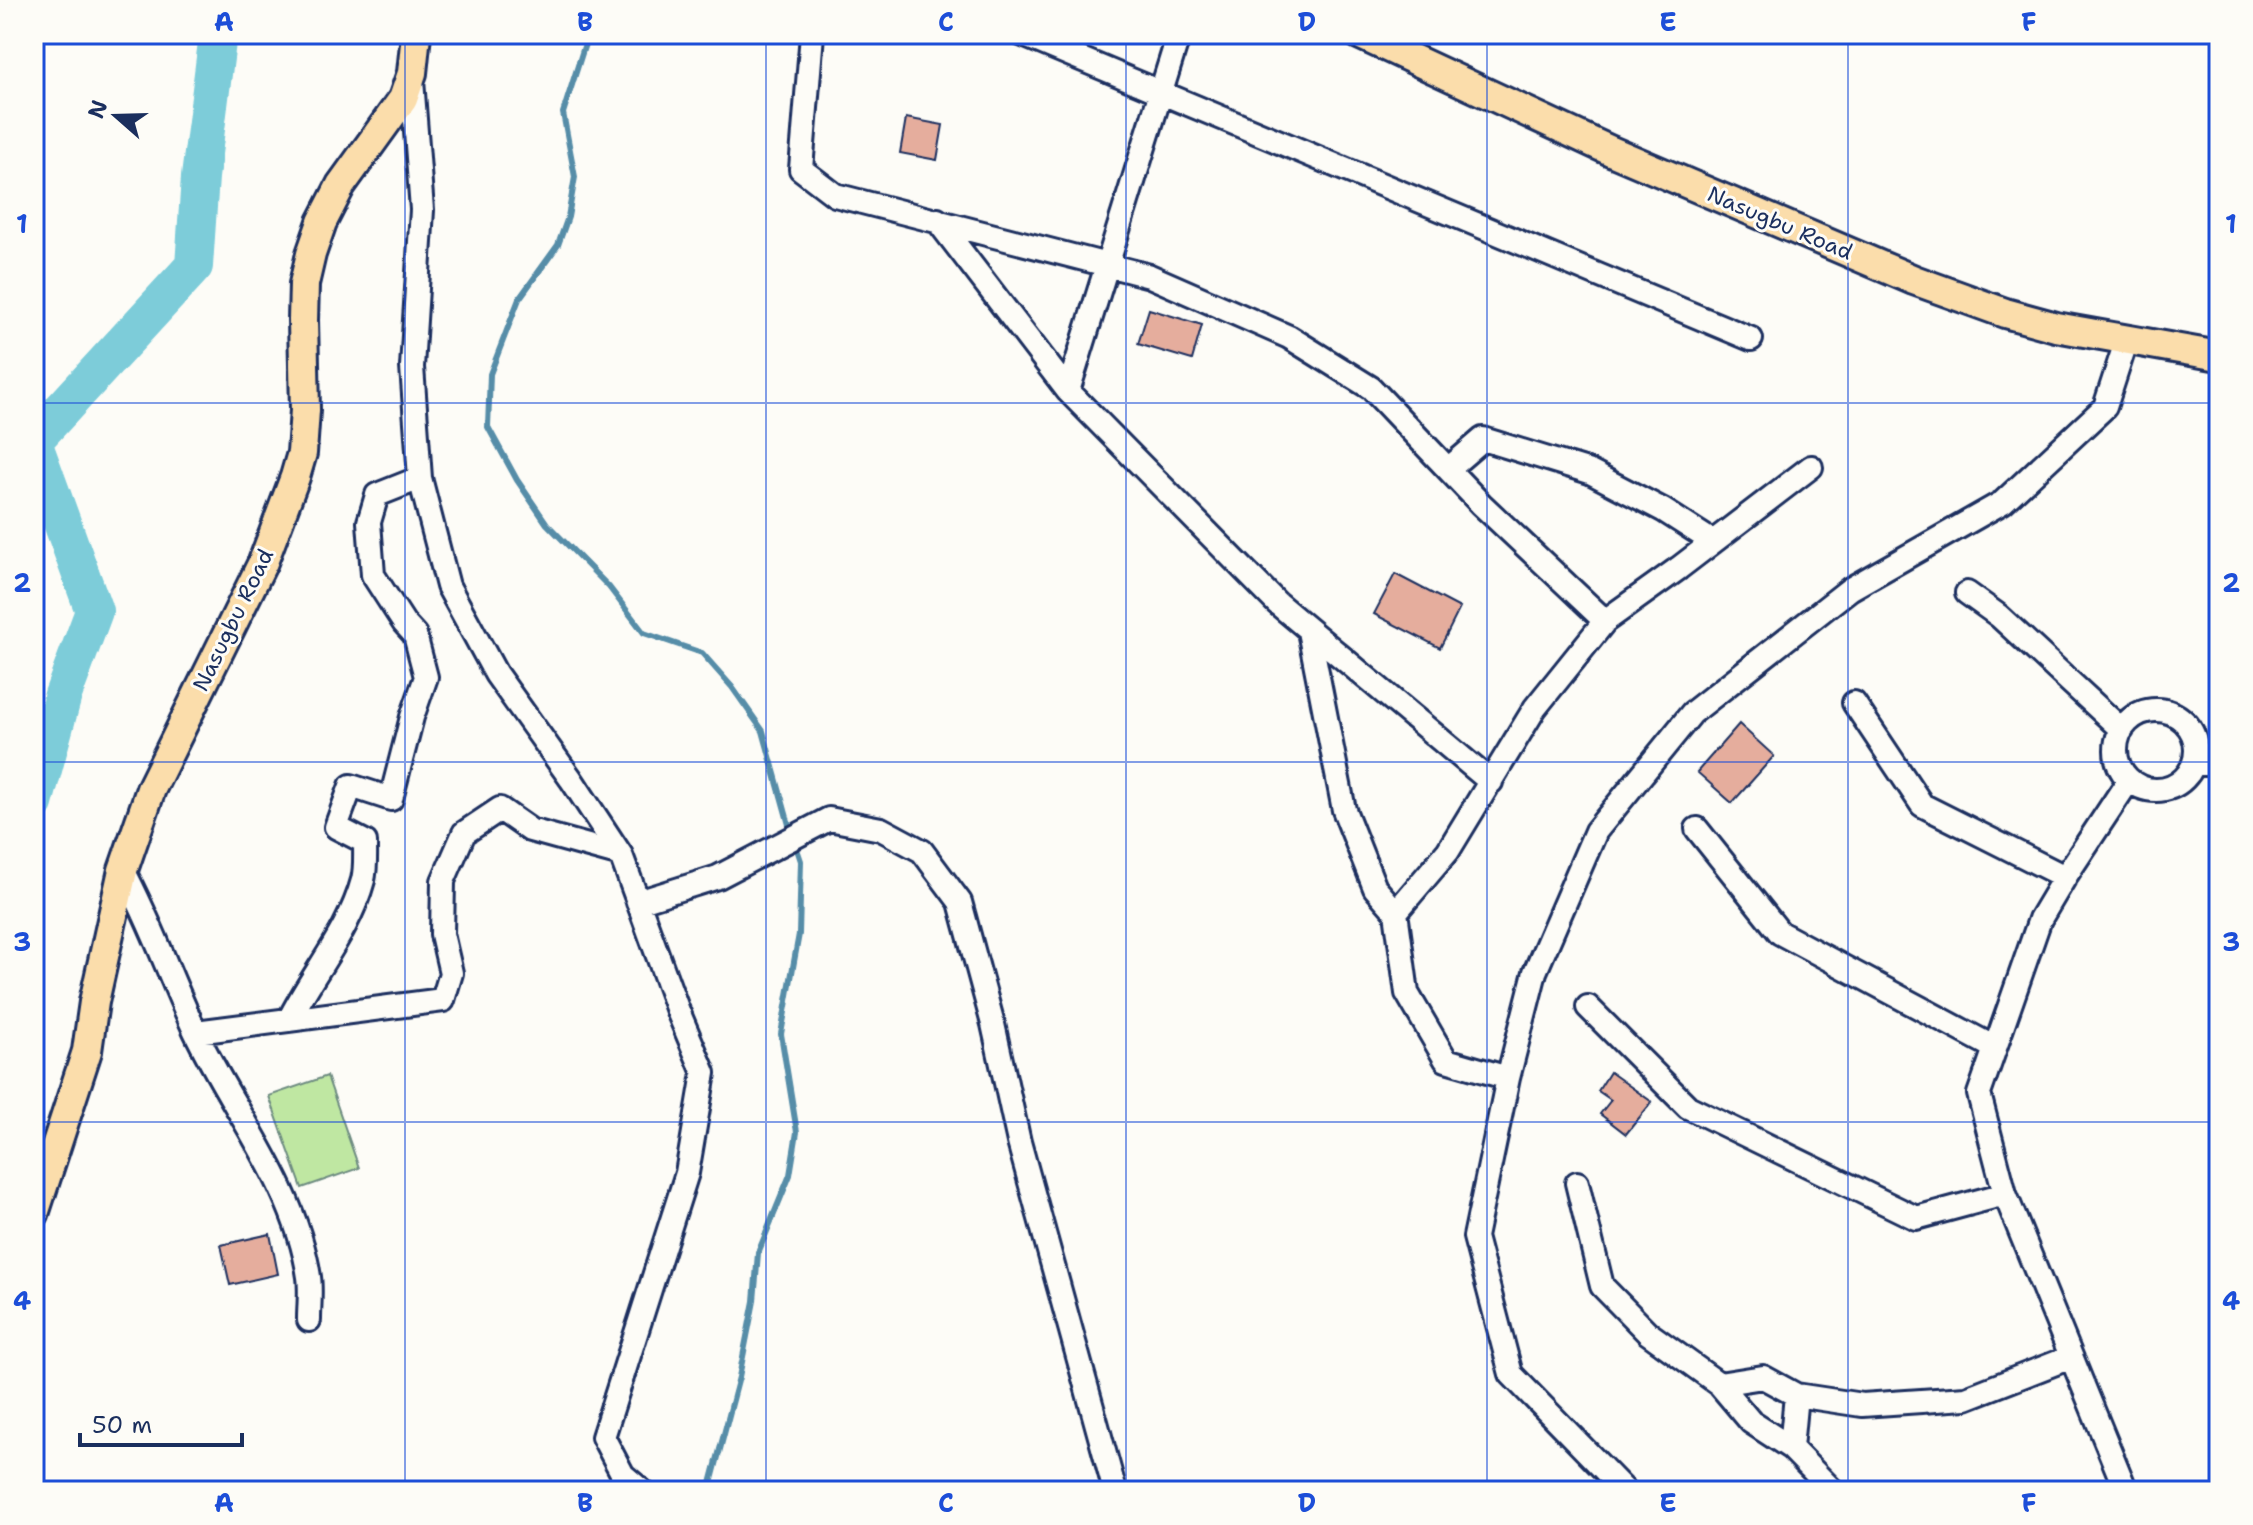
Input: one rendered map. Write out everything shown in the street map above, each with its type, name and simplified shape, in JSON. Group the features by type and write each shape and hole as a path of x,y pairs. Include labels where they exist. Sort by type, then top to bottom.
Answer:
{"main road":[{"name":"Nasugbu Road","path":"34,1214 87,1051 94,1002 123,870 151,789 263,562 302,453 305,410 304,284 311,254 322,222 341,185 403,99 412,73 416,34"},
{"name":"Nasugbu Road","path":"1359,34 1611,151 1914,280 2005,313 2056,327 2219,356"}],"street":[{"path":"812,34 801,169 835,195 1150,276 1289,337 1371,388 1481,504 1605,621"},
{"path":"1021,34 1751,339"},
{"path":"1068,391 1179,34"},
{"path":"412,73 422,210 412,367 420,478 448,586 496,674 621,855 704,1073 687,1173 603,1437 623,1475 642,1491"},
{"path":"937,220 1068,391 1277,603 1491,782"},
{"path":"1625,1491 1511,1374 1475,1237 1508,1078 1535,972 1596,831 1692,713 1850,589 2003,502 2105,407 2127,339"},
{"path":"1448,469 1483,439 1590,472 1663,510 1713,542"},
{"path":"1396,912 1448,851 1535,708 1605,621 1811,467"},
{"path":"289,1020 302,994 346,927 364,877 365,842 336,827 351,786 391,799 412,717 426,677 415,635 373,575 369,522 377,495 420,478"},
{"path":"1967,593 1999,616 2122,730"},
{"path":"1309,631 1344,810 1375,888 1396,912 1407,993 1446,1060 1508,1078"},
{"path":"1854,703 1922,805 2065,877"},
{"path":"2154,710 2179,717 2189,726 2195,737 2195,763 2178,784 2166,789 2140,787 2129,780 2121,769 2117,743 2130,719 2154,710"},
{"path":"2195,763 2219,765"},
{"path":"2126,1491 2005,1194 1979,1094 2040,919 2129,780"},
{"path":"196,1032 443,1000 451,973 442,934 443,881 464,833 500,809 530,830 621,855"},
{"path":"638,902 718,877 829,819 881,829 922,851 960,902 993,1024 1019,1142 1115,1491"},
{"path":"1697,829 1780,933 1995,1048"},
{"path":"123,870 147,915 196,1032 258,1141 298,1231 309,1279 309,1320"},
{"path":"1588,1007 1688,1107 1916,1218 2005,1194"},
{"path":"1577,1183 1602,1286 1648,1333 1719,1384 1751,1422 1791,1448 1833,1491"},
{"path":"1719,1384 1763,1377 1796,1395 1862,1405 1966,1398 2071,1357"},
{"path":"1791,1448 1796,1395"}],"green space":[{"path":"327,1076 359,1168 302,1188 269,1096"}],"building":[{"path":"906,118 943,125 937,160 900,153"},
{"path":"1149,309 1202,325 1192,360 1138,344"},
{"path":"1395,574 1460,608 1440,648 1374,614"},
{"path":"1739,724 1774,756 1732,803 1697,772"},
{"path":"1610,1072 1652,1102 1626,1134 1600,1114 1611,1100 1598,1091"},
{"path":"270,1234 278,1274 230,1285 221,1245"}],"waterway":[{"path":"34,440 194,266 200,177 218,34"},
{"path":"588,34 563,113 575,177 568,217 558,245 519,299 490,374 488,427 517,480 547,524 609,587 644,633 702,653 732,687 763,731 791,832"},
{"path":"34,445 94,611 63,695 34,803"},
{"path":"709,1491 739,1377 754,1301 758,1253 790,1175 797,1132 781,1034 799,934 801,861 795,843"}]}
